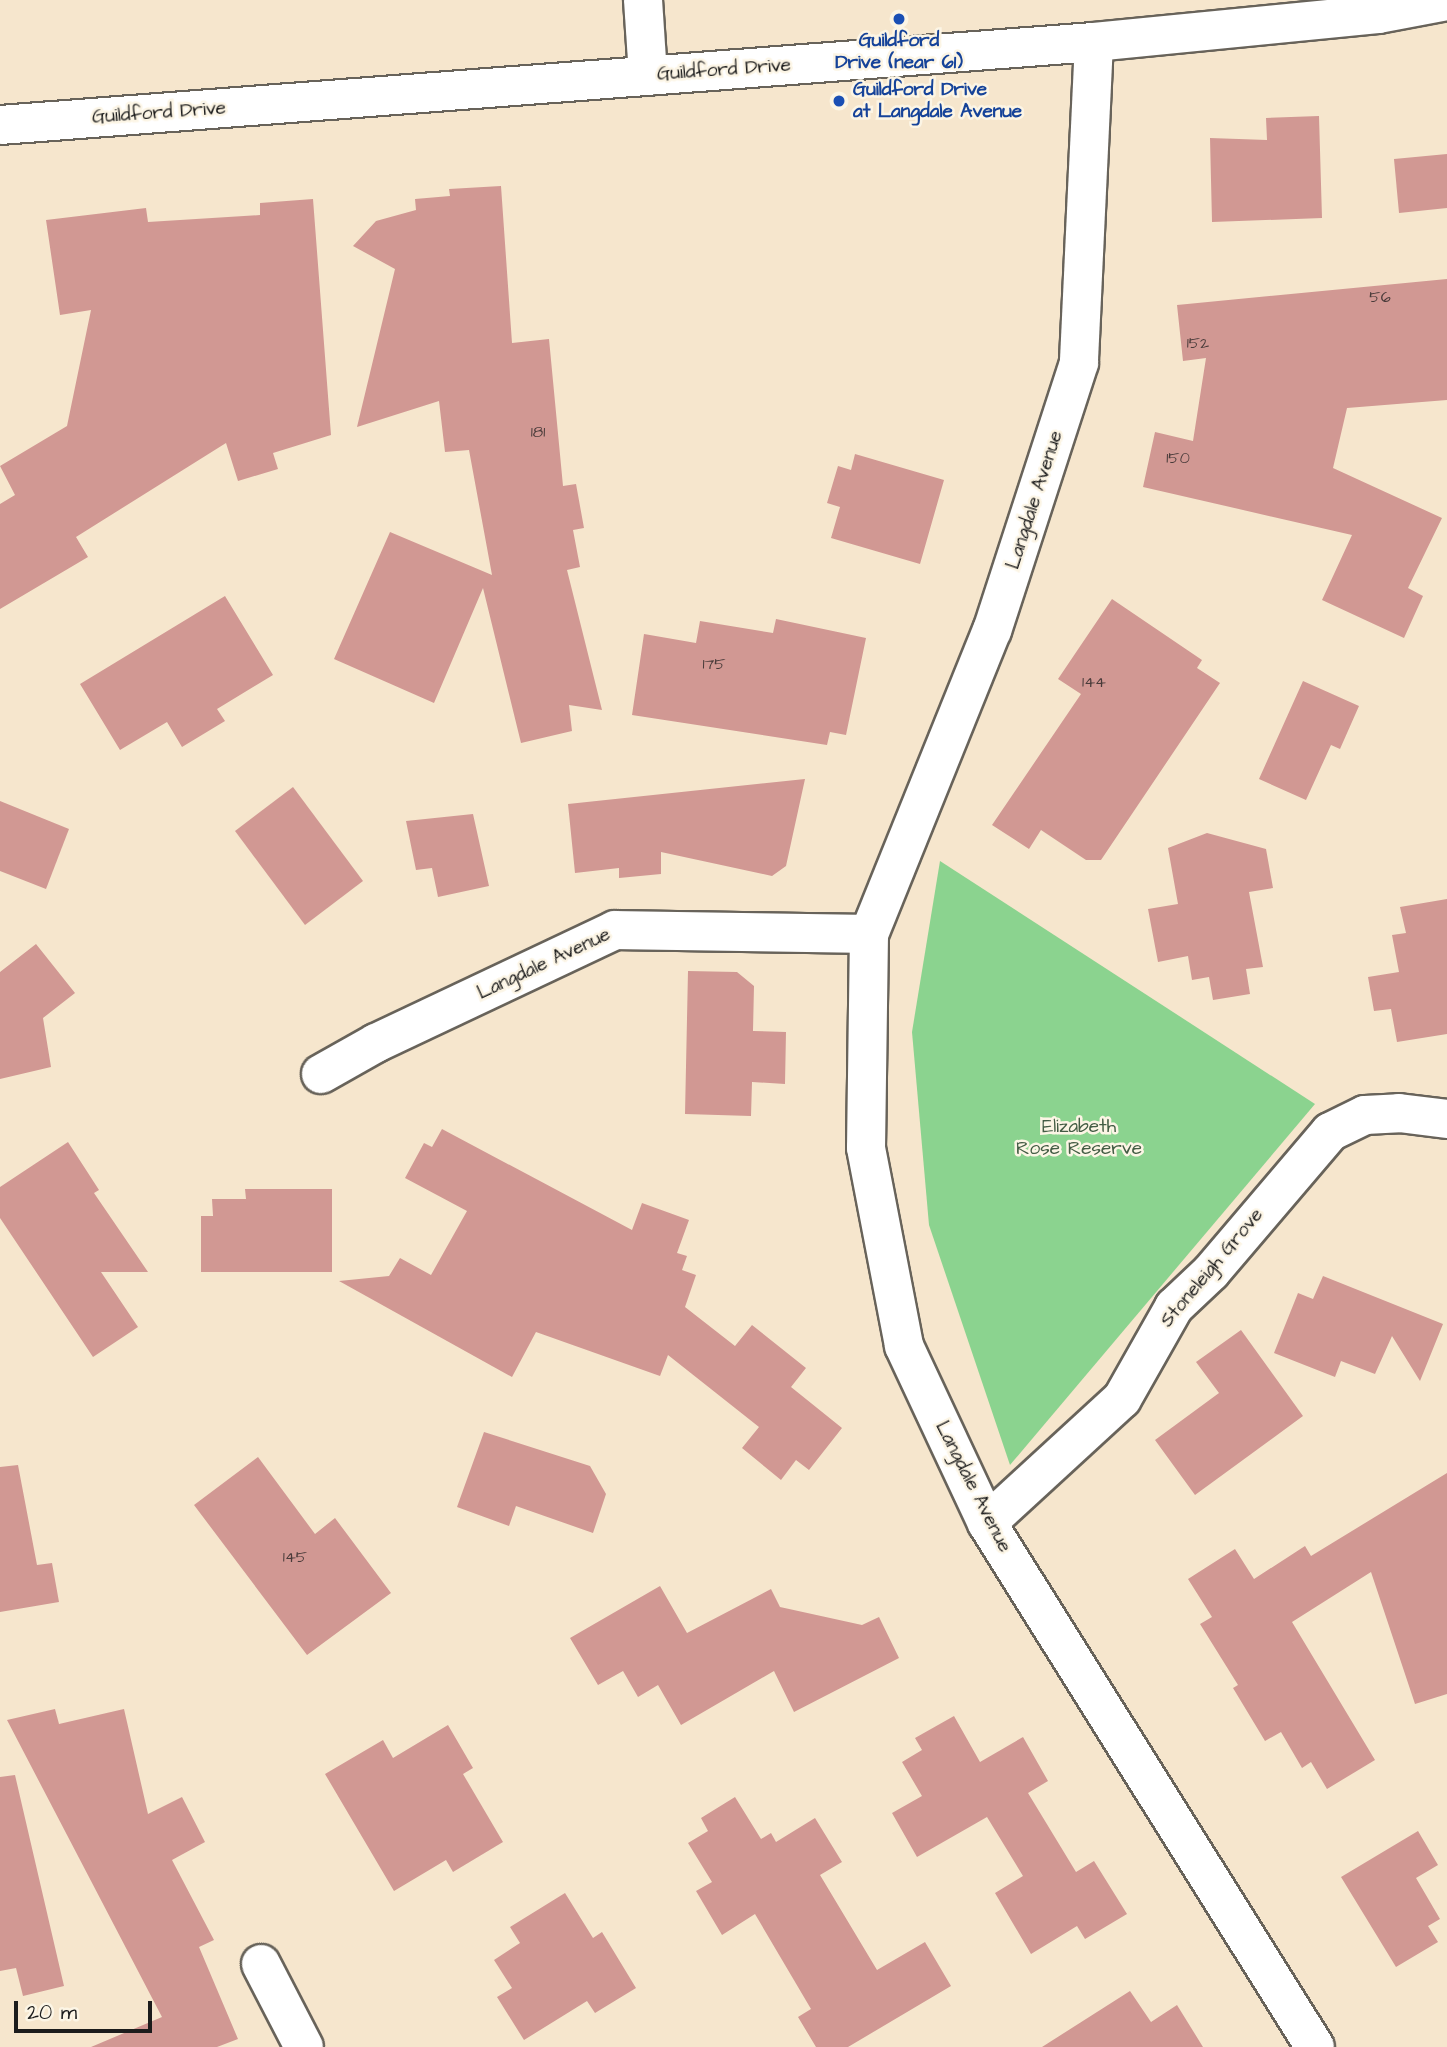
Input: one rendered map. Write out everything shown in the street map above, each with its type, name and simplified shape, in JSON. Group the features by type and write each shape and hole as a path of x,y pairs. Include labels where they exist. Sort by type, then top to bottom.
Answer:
{"street":[{"path":"643,0 648,76"},
{"name":"Guildford Drive","path":"0,125 1094,42 1378,14 1447,1"},
{"name":"Langdale Avenue","path":"1094,42 1079,363 992,630 869,934 866,1148 904,1346 987,1523 1315,2047"},
{"name":"Langdale Avenue","path":"321,1074 376,1043 615,930 869,934"},
{"name":"Stoneleigh Grove","path":"987,1523 1122,1399 1174,1307 1211,1272 1330,1132 1364,1115 1399,1113 1447,1119"},
{"path":"261,1964 304,2047"}],"green space":[{"name":"Elizabeth Rose Reserve","path":"940,861 1315,1104 1010,1465 929,1225 912,1032"}],"building":[{"path":"1319,116 1322,218 1212,222 1210,138 1267,140 1266,118"},
{"path":"1447,154 1447,208 1399,213 1394,159"},
{"path":"501,186 512,343 549,339 563,486 576,484 584,528 573,530 580,567 567,570 602,710 569,705 572,731 521,743 483,588 434,703 334,659 390,532 492,575 469,450 445,452 439,401 357,427 395,269 353,246 376,221 416,210 415,199 450,196 449,189"},
{"path":"313,199 331,435 273,453 278,469 238,481 226,443 76,537 88,557 0,609 0,504 15,495 0,466 67,426 91,310 60,315 46,220 146,208 148,222 260,215 260,203"},
{"path":"1447,279 1447,400 1347,408 1333,468 1442,518 1408,588 1423,596 1404,638 1322,600 1352,535 1143,487 1155,432 1193,441 1206,358 1183,361 1177,305"},
{"path":"855,454 944,480 920,564 831,538 840,507 827,503 838,466 851,470"},
{"path":"225,596 273,675 217,709 225,721 182,747 167,722 120,750 80,684"},
{"path":"1112,599 1202,660 1197,668 1220,683 1101,860 1086,860 1041,830 1029,849 992,825 1081,694 1058,679"},
{"path":"776,619 866,638 846,735 830,732 827,745 632,715 644,634 696,643 700,621 773,633"},
{"path":"1303,681 1359,706 1340,749 1331,745 1306,800 1259,779"},
{"path":"805,779 786,866 772,876 661,852 661,874 619,878 619,868 575,873 568,804"},
{"path":"293,787 363,881 305,925 235,831"},
{"path":"0,801 69,829 46,889 0,871"},
{"path":"473,814 489,886 438,897 432,868 416,870 406,821"},
{"path":"1207,833 1266,849 1273,888 1249,892 1263,967 1246,969 1250,994 1213,1000 1209,977 1192,980 1188,956 1158,962 1148,909 1178,904 1168,848"},
{"path":"1447,899 1447,1034 1397,1042 1391,1009 1374,1011 1368,977 1399,972 1392,935 1406,933 1400,907"},
{"path":"36,944 75,993 43,1018 51,1067 0,1079 0,972"},
{"path":"688,971 737,972 754,986 753,1031 786,1032 785,1084 752,1082 751,1116 685,1114"},
{"path":"442,1129 632,1230 642,1203 689,1220 677,1253 687,1256 682,1270 696,1275 685,1307 735,1346 752,1325 806,1368 791,1387 842,1428 809,1470 796,1460 781,1480 742,1448 759,1427 668,1355 660,1376 536,1332 512,1377 339,1281 389,1276 400,1258 431,1275 467,1211 405,1178 424,1143 432,1147"},
{"path":"68,1142 99,1190 94,1193 148,1272 101,1272 138,1327 93,1357 0,1218 0,1187"},
{"path":"245,1189 332,1189 332,1272 201,1272 201,1216 213,1216 212,1199 246,1199"},
{"path":"1323,1276 1443,1324 1420,1381 1392,1336 1375,1374 1341,1361 1335,1377 1274,1353 1298,1293 1313,1299"},
{"path":"1241,1330 1303,1416 1195,1495 1155,1440 1219,1393 1196,1362"},
{"path":"484,1432 590,1466 606,1494 593,1533 516,1506 509,1526 457,1507"},
{"path":"258,1457 315,1534 335,1518 391,1593 307,1655 194,1505"},
{"path":"18,1465 37,1565 52,1563 59,1602 0,1612 0,1467"},
{"path":"1447,1473 1447,1694 1415,1704 1371,1572 1292,1622 1375,1760 1327,1789 1311,1762 1302,1768 1281,1732 1265,1741 1233,1688 1238,1685 1200,1624 1212,1617 1188,1579 1235,1549 1254,1579 1305,1546 1311,1556"},
{"path":"660,1586 687,1633 771,1589 780,1607 862,1625 879,1617 899,1658 794,1712 774,1671 681,1725 658,1685 638,1697 623,1671 598,1685 570,1638"},
{"path":"55,1709 59,1724 124,1709 148,1814 182,1797 205,1842 172,1860 214,1940 199,1947 238,2039 217,2047 91,2047 162,2017 7,1720"},
{"path":"954,1716 980,1762 1023,1737 1048,1781 1028,1793 1076,1872 1094,1861 1127,1914 1085,1939 1077,1926 1031,1954 995,1893 1023,1876 987,1817 917,1857 892,1813 922,1796 902,1762 922,1750 915,1738"},
{"path":"448,1725 473,1768 463,1774 503,1842 453,1872 446,1860 394,1891 325,1774 383,1740 393,1758"},
{"path":"15,1775 64,1986 23,1996 16,1968 0,1971 0,1777"},
{"path":"735,1797 761,1839 771,1833 776,1842 815,1818 842,1862 820,1875 877,1970 925,1942 951,1986 848,2047 816,2047 798,2017 811,2009 755,1914 722,1935 696,1891 712,1882 688,1843 708,1831 701,1818"},
{"path":"1418,1831 1438,1865 1416,1878 1440,1919 1428,1926 1438,1942 1396,1967 1341,1877"},
{"path":"565,1893 593,1938 602,1932 636,1988 595,2013 587,2001 524,2040 497,1997 512,1988 494,1960 520,1943 510,1927"},
{"path":"1130,1991 1151,2022 1177,2005 1203,2047 1042,2047"}],"place":[{"name":"Guildford Drive (near 61)","path":"899,19"},
{"name":"Guildford Drive at Langdale Avenue","path":"839,101"}]}
